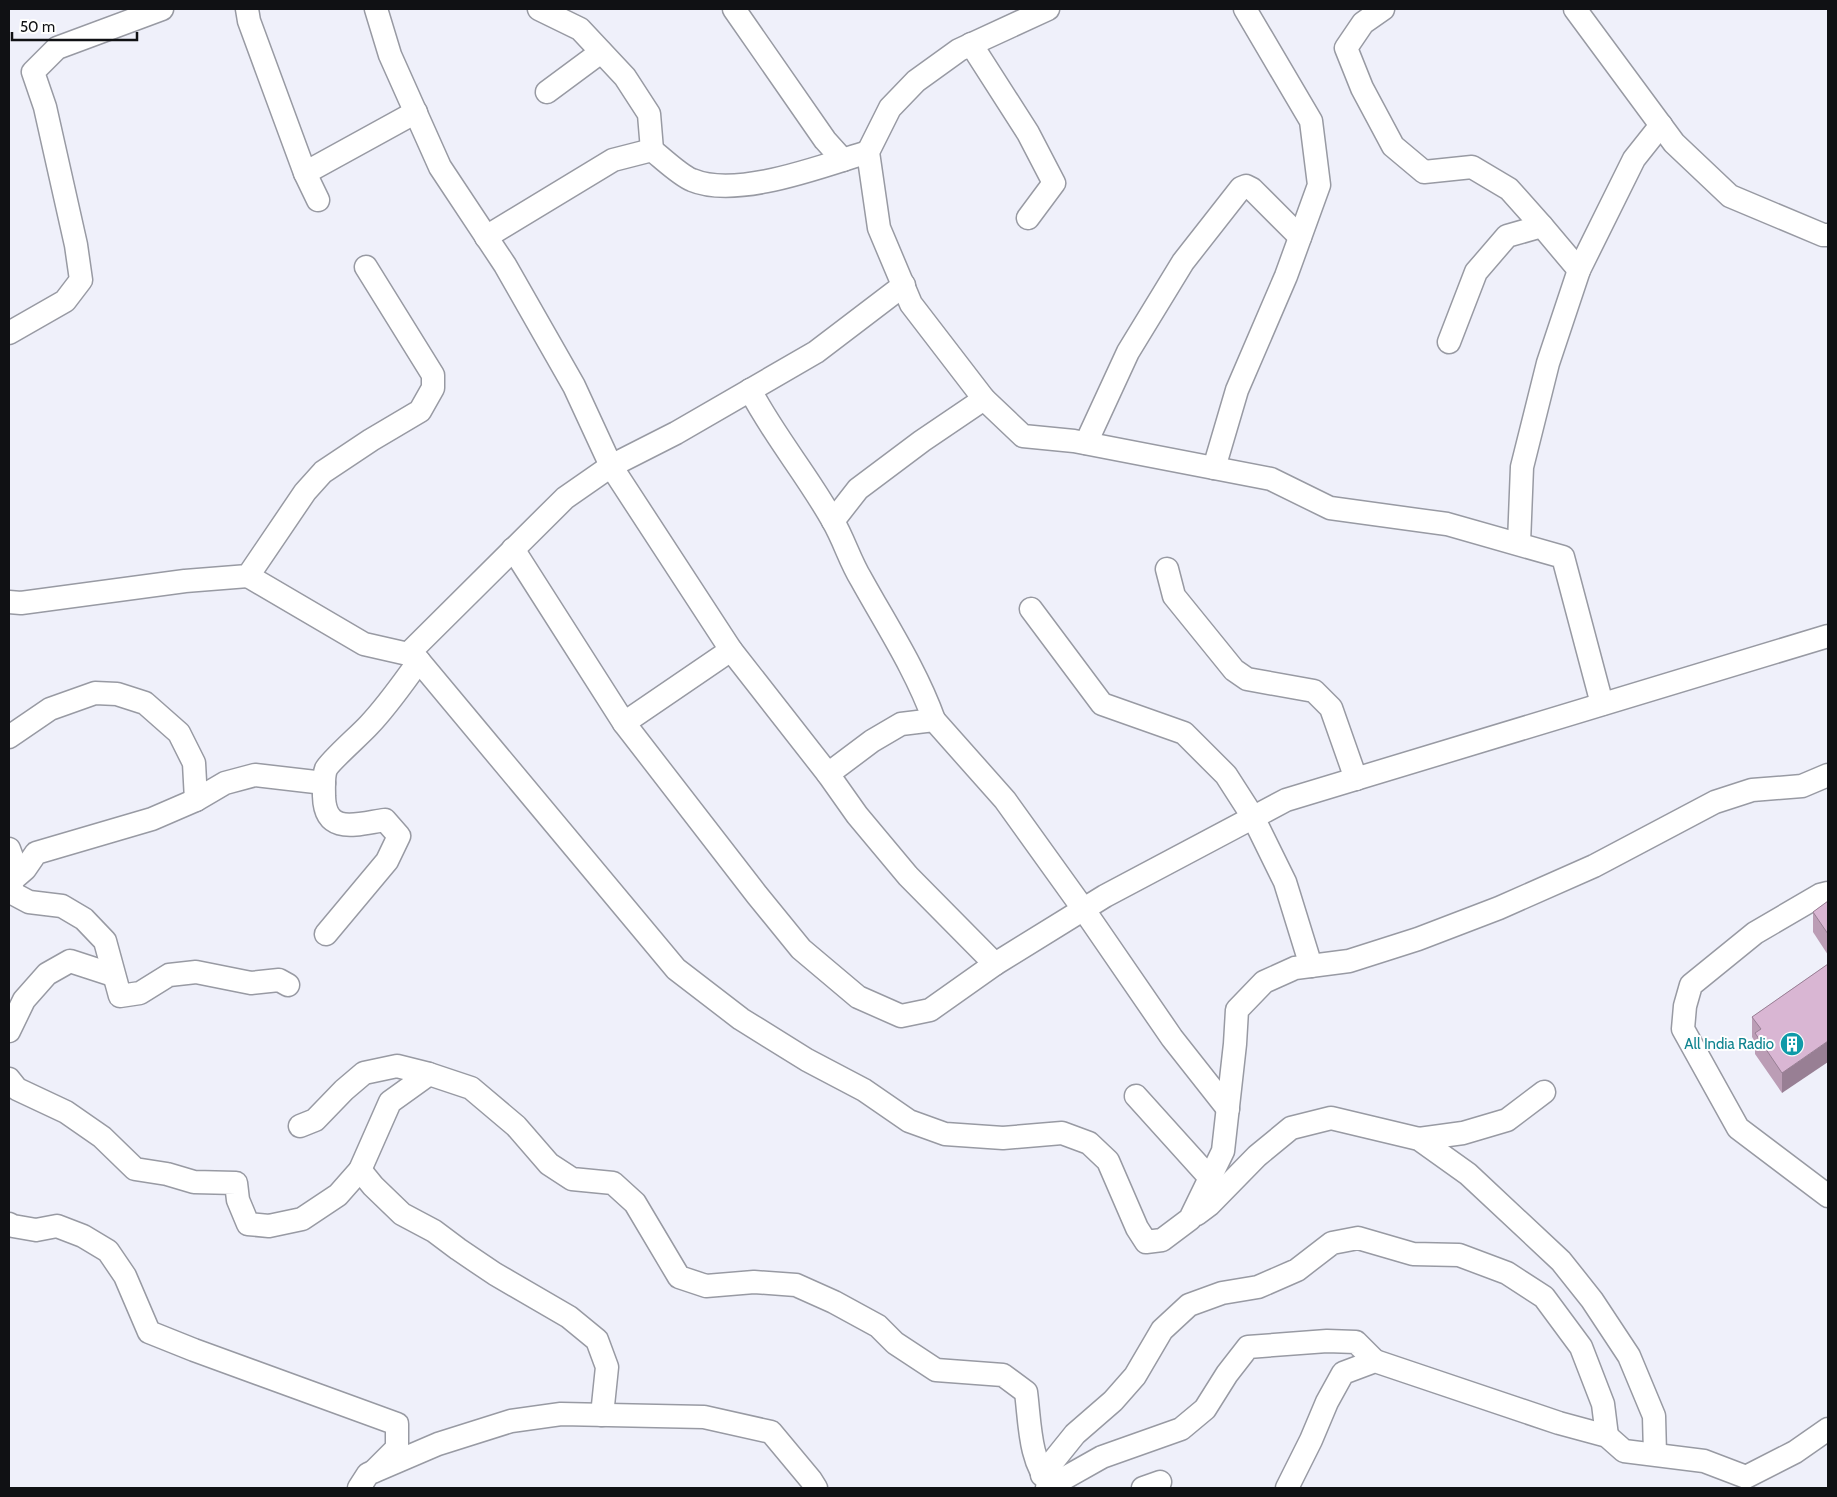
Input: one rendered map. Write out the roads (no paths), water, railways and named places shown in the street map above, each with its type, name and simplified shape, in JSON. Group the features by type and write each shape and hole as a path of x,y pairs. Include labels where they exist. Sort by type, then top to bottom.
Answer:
{"street":[{"path":"9,333 65,302 81,280 76,245 47,116 33,72 57,48 162,9"},
{"path":"247,9 249,20 305,173 318,200"},
{"path":"376,9 390,55 440,168 505,265 574,386 611,466 731,650 828,774 857,815 908,876 995,964"},
{"path":"538,9 580,29 626,77 649,114 652,150 691,180 723,187 778,179 868,152"},
{"path":"734,9 825,140 843,160"},
{"path":"1048,9 959,50 916,81 890,108 868,152 879,228 912,304 984,399 1023,436 1086,444 1271,479 1330,508 1447,524 1563,557 1602,704"},
{"path":"1214,468 1237,390 1286,276 1319,185 1311,121 1245,9"},
{"path":"1384,9 1363,23 1346,48 1362,88 1393,146 1424,172 1472,167 1509,188 1579,270"},
{"path":"1575,9 1674,143 1730,196 1823,235 1828,235"},
{"path":"971,44 1028,133 1054,183 1028,218"},
{"path":"547,92 601,52"},
{"path":"305,173 416,112"},
{"path":"1518,543 1522,467 1548,363 1579,270 1634,159 1662,125"},
{"path":"486,237 613,160 652,150"},
{"path":"1086,444 1128,352 1183,262 1240,188 1246,186 1252,189 1300,237"},
{"path":"1449,342 1476,272 1507,236 1542,226"},
{"path":"248,576 305,492 324,472 371,440 420,411 433,388 433,375 366,268"},
{"path":"326,934 386,861 399,836 385,820 343,826 333,821 324,808 326,768 370,724 395,694 414,658 513,549 565,498 611,466 676,433 816,352 904,285"},
{"path":"750,390 761,411 833,521 859,577 925,693 934,720 1005,800 1172,1038 1228,1109"},
{"path":"833,521 858,489 922,440 984,399"},
{"path":"513,549 624,723 801,949 858,997 900,1016 930,1010 995,964 1105,896 1286,800 1828,636"},
{"path":"1168,569 1174,596 1234,670 1247,679 1314,690 1331,708 1356,779"},
{"path":"9,602 21,603 185,581 248,576 364,644 414,658 676,969 741,1019 807,1060 864,1090 909,1121 945,1134 1003,1138 1062,1133 1089,1143 1108,1161 1136,1228 1146,1242 1162,1240 1209,1205 1257,1156 1291,1128 1332,1118 1419,1139 1463,1133 1507,1120 1544,1092"},
{"path":"1031,609 1102,704 1184,733 1226,775 1253,817 1285,882 1311,966"},
{"path":"624,723 731,650"},
{"path":"9,737 50,710 95,693 117,694 146,703 179,733 183,740 194,763 196,800"},
{"path":"828,774 872,741 901,724 934,720"},
{"path":"10,882 25,869 36,853 152,819 196,800 225,783 255,774 324,782"},
{"path":"1190,1219 1223,1151 1237,1010 1264,982 1295,968 1349,962 1418,939 1499,908 1594,866 1715,802 1752,790 1802,786 1828,775"},
{"path":"9,849 16,868 10,882 14,894 29,902 62,906 84,919 105,941 120,996 140,993 169,975 196,972 251,984 279,980 288,985"},
{"path":"1828,893 1820,895 1755,933 1691,985 1685,1006 1683,1029 1738,1128 1828,1196"},
{"path":"9,1031 24,1000 47,974 70,961 113,975"},
{"path":"300,1126 316,1120 344,1090 364,1074 397,1066 471,1088 516,1126 549,1164 572,1179 613,1183 635,1203 679,1276 706,1286 754,1282 796,1285 834,1302 878,1326 895,1344 936,1370 1003,1375 1026,1392 1032,1442 1047,1483"},
{"path":"9,1079 17,1089 66,1112 102,1137 136,1169 167,1174 194,1182 236,1183 238,1200 248,1224 268,1226 302,1218 338,1195 360,1170 390,1102 429,1074"},
{"path":"1136,1096 1210,1178"},
{"path":"1419,1139 1468,1174 1561,1261 1592,1300 1629,1356 1654,1416 1655,1454"},
{"path":"360,1170 373,1186 402,1214 434,1230 495,1274 569,1316 598,1340 607,1367 602,1415"},
{"path":"9,1224 36,1230 57,1226 83,1236 108,1251 125,1276 149,1332 397,1424 397,1448 374,1471"},
{"path":"1047,1483 1075,1434 1113,1401 1135,1376 1162,1330 1189,1305 1222,1293 1258,1287 1297,1270 1332,1243 1358,1238 1412,1254 1458,1255 1507,1273 1544,1297 1581,1347 1603,1404 1607,1436"},
{"path":"1047,1483 1102,1457 1181,1429 1205,1408 1248,1347 1327,1341 1356,1342 1375,1361 1559,1423 1607,1436 1624,1451 1704,1461 1746,1477 1794,1452 1828,1429"},
{"path":"1287,1488 1311,1440 1327,1402 1343,1373 1375,1361"},
{"path":"359,1488 368,1474 438,1444 511,1421 561,1414 704,1417 771,1432 816,1488"}],"place":[{"name":"All India Radio","path":"1792,1044"}]}
